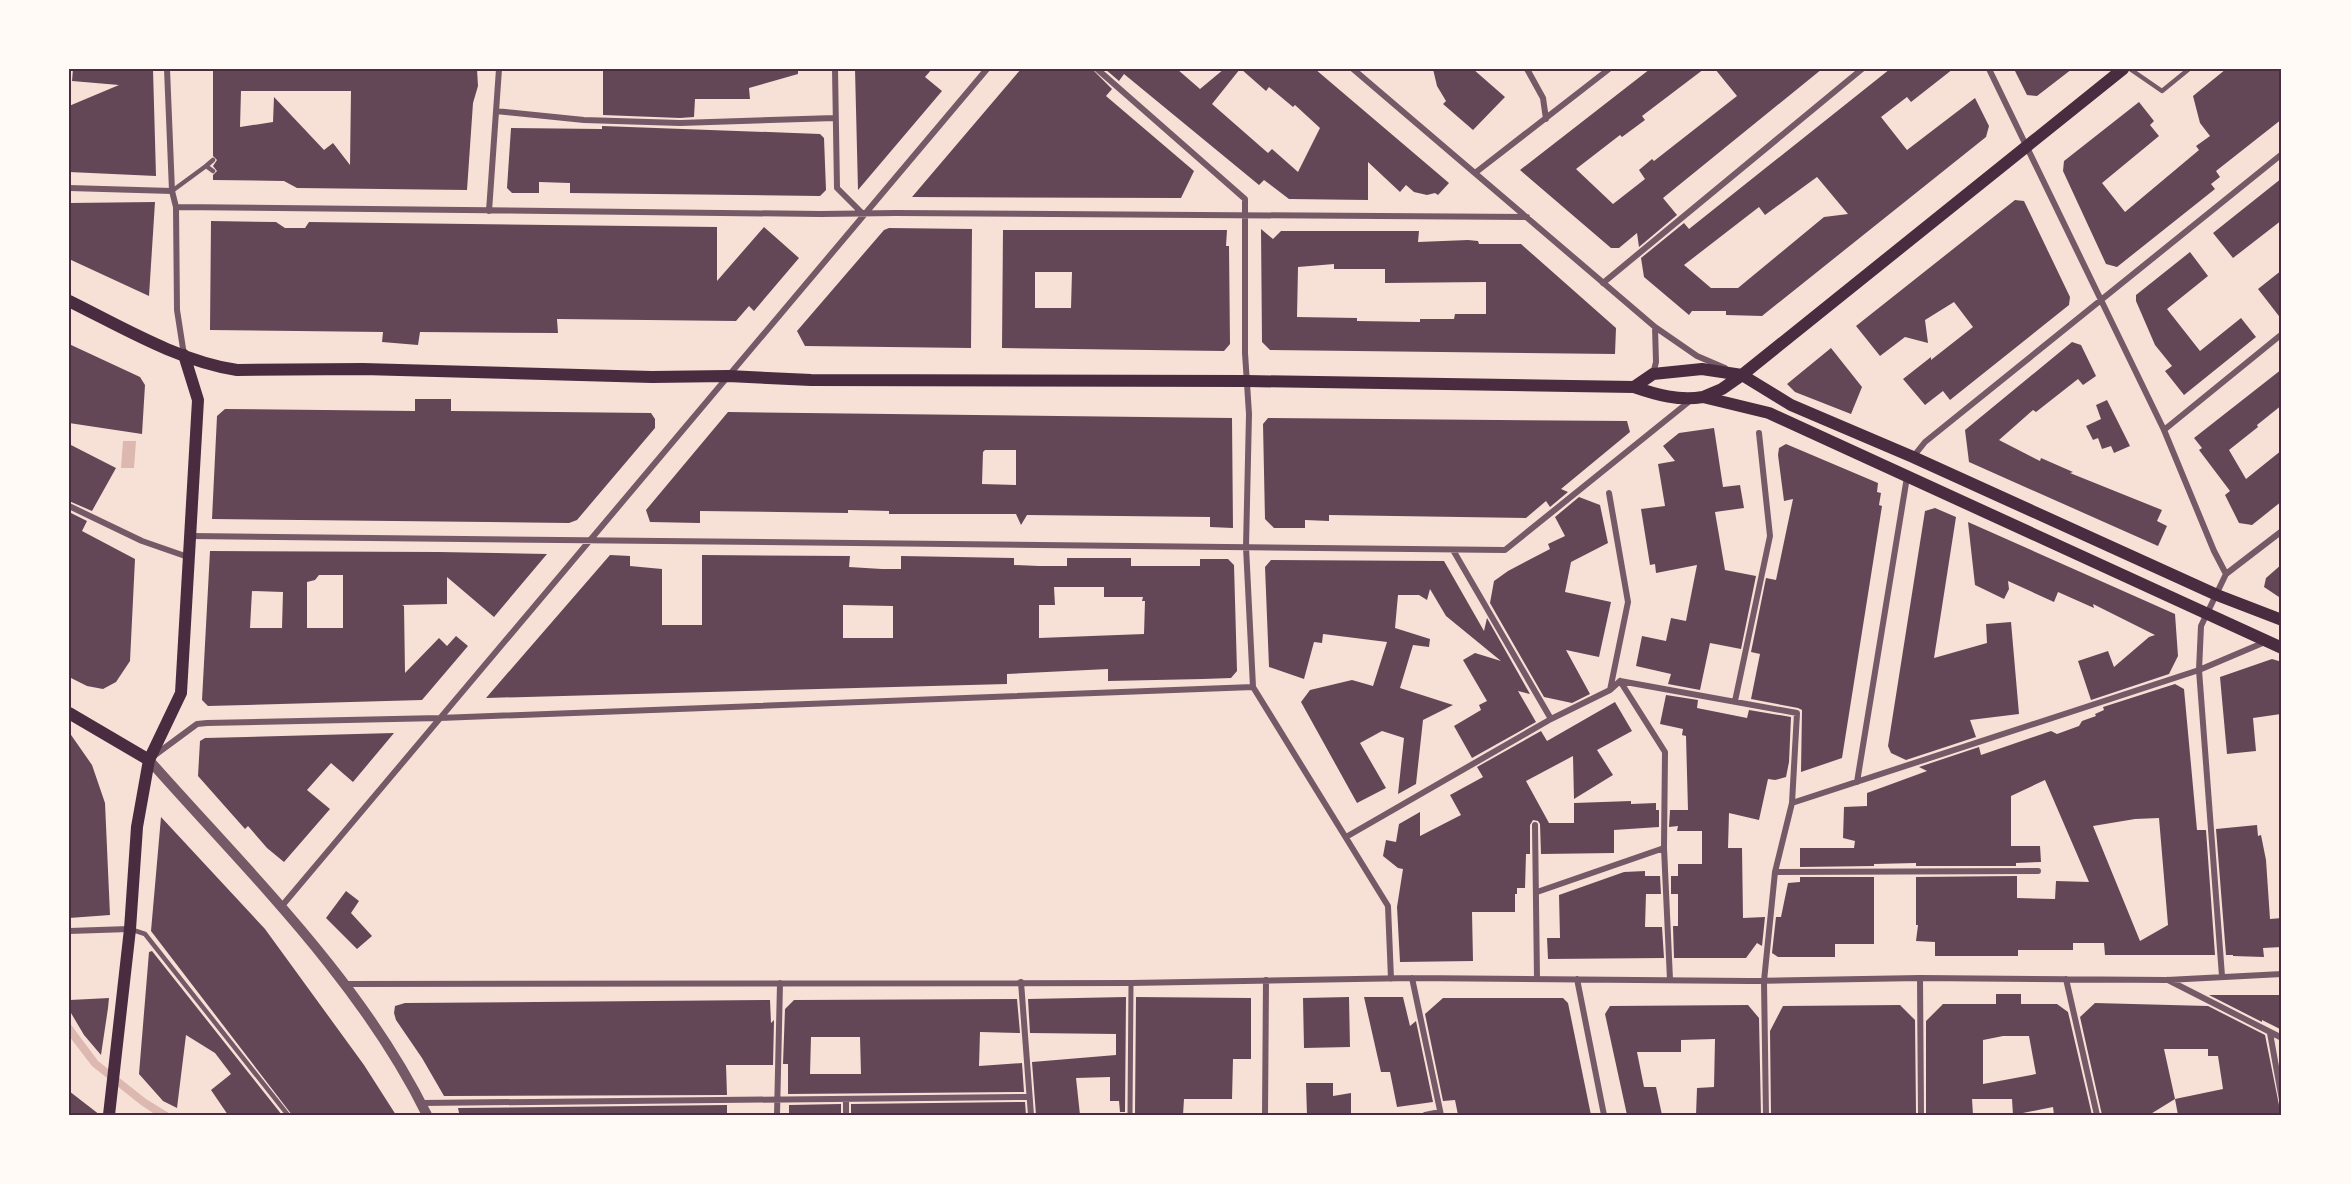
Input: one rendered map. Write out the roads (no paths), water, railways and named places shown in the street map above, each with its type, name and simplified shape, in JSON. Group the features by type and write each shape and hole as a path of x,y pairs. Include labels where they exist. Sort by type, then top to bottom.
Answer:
{"main road":[{"path":"1698,398 1722,389 1742,375 2123,69"},
{"path":"69,302 184,355 222,368 237,370 363,369 660,378 728,376 811,380 1247,381 1634,387 1663,396 1698,398 1769,413 2139,580 2208,615 2282,648"},
{"path":"109,1115 130,929 137,827 149,760 181,693 198,400 184,355"},
{"path":"1634,387 1653,374 1702,369 1742,375 1791,405 2217,595 2282,620"},
{"path":"69,713 149,760"}],"street":[{"path":"167,69 172,191 176,207 177,310 184,355"},
{"path":"489,211 499,69"},
{"path":"835,69 837,188 864,215"},
{"path":"281,907 987,69"},
{"path":"1097,69 1245,199 1245,353 1249,414 1246,547 1253,687 1388,906 1391,979"},
{"path":"1353,69 1656,327 1697,356 1742,375"},
{"path":"1527,69 1543,98 1546,119"},
{"path":"1475,172 1610,69"},
{"path":"1603,283 1862,69"},
{"path":"1989,69 2103,300 2164,430 2226,574"},
{"path":"496,111 584,120 680,123 835,118"},
{"path":"1912,457 1925,442 2282,154"},
{"path":"69,188 172,191"},
{"path":"176,207 864,215 908,213 1527,217"},
{"path":"1653,374 1656,362 1656,327"},
{"path":"2164,430 2282,334"},
{"path":"190,536 1505,550 1698,398"},
{"path":"1735,701 1770,536 1758,433"},
{"path":"1857,782 1907,477"},
{"path":"1609,493 1628,602 1610,690"},
{"path":"69,506 142,541 188,557"},
{"path":"2222,976 2199,670 2201,626 2226,574 2282,531"},
{"path":"1453,550 1551,720"},
{"path":"1792,803 2199,670 2267,641"},
{"path":"1620,681 1797,713 1792,803 1775,872 1764,981 1766,1115"},
{"path":"1347,837 1551,720 1610,690 1620,681"},
{"path":"1620,681 1665,752 1664,848 1670,980"},
{"path":"427,1115 376,1026 344,984 255,875 149,760 196,724 440,718 1253,687"},
{"path":"1535,825 1538,979"},
{"path":"1537,892 1664,848"},
{"path":"1775,872 2038,871"},
{"path":"69,931 130,929"},
{"path":"344,984 1131,983 1412,978 1764,981 1920,978 2167,980 2282,974"},
{"path":"1412,978 1441,1114 1425,1115"},
{"path":"1920,978 1921,1115"},
{"path":"1577,979 1604,1115"},
{"path":"2066,979 2097,1115"},
{"path":"1265,1115 1266,980"},
{"path":"2167,980 2282,1038"},
{"path":"1021,982 1031,1115"},
{"path":"777,1115 780,983"},
{"path":"1130,1115 1131,983"},
{"path":"2270,1033 2282,1100"},
{"path":"421,1103 1028,1097"},
{"path":"846,1100 846,1115"}],"lane":[{"path":"2130,69 2162,91 2189,69"},
{"path":"172,191 213,160"},
{"path":"206,166 213,171"},
{"path":"130,929 145,934 288,1115"}]}
